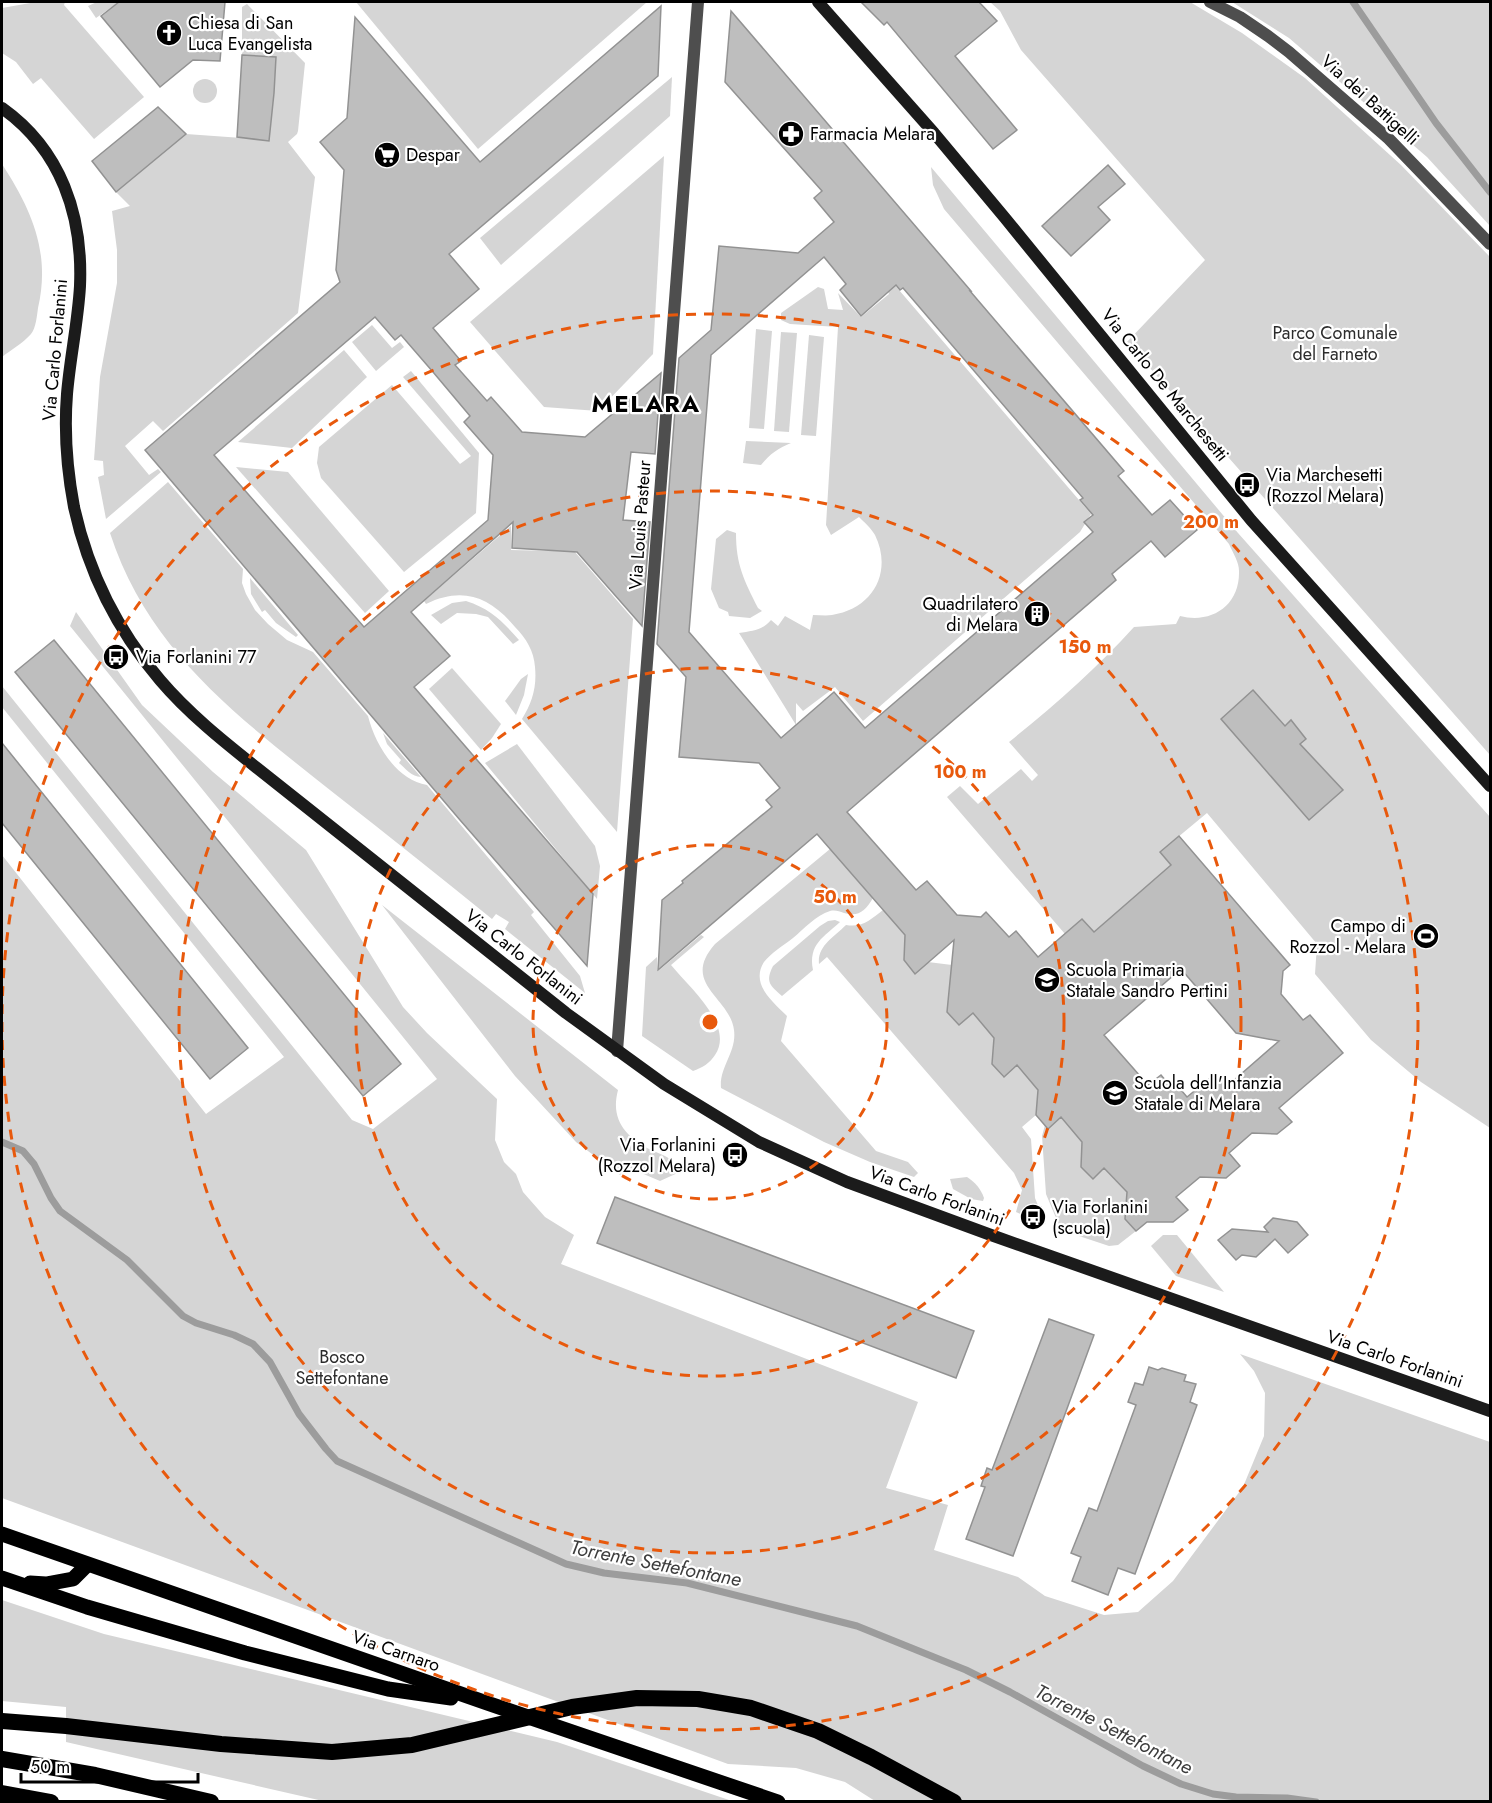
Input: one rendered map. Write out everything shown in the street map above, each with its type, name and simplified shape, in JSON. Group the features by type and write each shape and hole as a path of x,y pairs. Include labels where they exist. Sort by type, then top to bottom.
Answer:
{"highway":[{"path":"2,1721 221,1744 332,1752 412,1745 572,1707 626,1699 698,1699 751,1708 818,1731 871,1756 954,1802"},
{"path":"2,1759 95,1775 212,1802"},
{"path":"2,1793 51,1802"}],"main road":[{"name":"Via Carlo De Marchesetti","path":"818,2 984,193 1251,520 1491,786"},
{"name":"Via Carlo Forlanini","path":"2,108 35,137 51,158 63,182 76,230 80,257 80,288 67,395 65,437 74,507 83,540 118,622 138,653 161,681 208,728 566,1013 664,1084 759,1142 848,1182 991,1235 1491,1411"},
{"name":"Via Carnaro","path":"2,1534 778,1802"},
{"path":"7,1580 46,1584 73,1579 87,1565"},
{"path":"7,1580 98,1611 388,1689 487,1703"}],"street":[{"name":"Via Louis Pasteur","path":"617,1051 698,2"},
{"name":"Via dei Battigelli","path":"1210,2 1240,17 1289,52 1389,139 1491,244"}],"green space":[{"path":"36,2 65,2 64,5 144,97 94,139 41,78 33,84 16,62 2,53 2,8"},
{"path":"97,2 119,2 96,18 88,6"},
{"path":"356,2 647,2 478,149"},
{"name":"Parco Comunale del Farneto","path":"990,2 1190,2 1242,33 1305,78 1401,165 1490,257 1490,755 1127,342 1205,260 1021,50 1000,11"},
{"path":"1232,2 1490,2 1490,226 1427,157 1289,38"},
{"path":"247,4 305,63 298,131 288,142 315,177 298,313 163,431 153,421 125,446 149,475 158,469 161,472 106,519 98,477 104,475 103,461 94,460 100,377 117,283 117,250 112,211 130,206 116,192 186,134 269,140 276,57 242,55 242,7"},
{"path":"672,77 670,116 501,265 480,238"},
{"path":"200,79 210,79 217,86 217,96 210,103 200,103 193,96 193,86"},
{"path":"664,156 653,354 598,411 544,407 470,322"},
{"path":"2,164 30,215 36,232 42,268 41,288 33,331 2,357"},
{"path":"931,167 1238,533 1490,817 1490,1128 1421,1082 1371,1040 1315,974 1317,944 1207,813 1160,852 1171,865 1094,932 1082,919 1065,934 947,797 960,786 978,804 1021,769 1032,781 1038,775 1009,742 1074,687 1134,627 1176,624 1180,616 1202,617 1222,610 1235,594 1239,571 1229,544 944,209 933,185"},
{"path":"893,283 1091,514 1080,532 863,721 835,687 803,711 796,703 796,725 739,633 761,628 771,620 778,626 785,616 810,630 813,615 830,615 846,611 859,605 868,597 876,587 882,562 875,535 859,517 831,535 826,525 838,327 790,324 781,320 781,313 818,287 824,289 828,309 843,310 838,293 861,317 889,294 887,289"},
{"path":"372,325 392,348 400,342 404,347 376,371 352,342"},
{"path":"756,329 772,331 764,429 749,428"},
{"path":"781,332 797,333 789,432 774,431"},
{"path":"809,335 824,337 816,436 801,435"},
{"path":"344,350 367,377 292,448 238,442"},
{"path":"411,371 479,453 476,513 404,572 321,478 317,463 319,447 392,385 460,464 471,456 403,377"},
{"path":"746,441 791,443 774,452 761,465 743,463"},
{"path":"236,467 288,472 389,591 365,613"},
{"path":"168,482 243,569 242,583 255,610 287,640 313,652 368,716 376,738 388,759 406,776 427,785 534,912 531,915 580,976 585,993 505,929 509,922 496,914 492,919 266,738 233,710 174,649 148,614 127,576 110,533"},
{"path":"511,526 511,550 554,551 555,529 633,619 617,832 522,719 533,694 535,674 531,650 519,631 496,608 475,598 464,595 439,599 426,604 424,601"},
{"path":"727,530 736,533 737,554 742,572 758,608 762,611 750,618 729,616 728,612 719,608 711,589 716,539"},
{"path":"250,578 298,635 296,637 276,623 265,610 262,612 251,594"},
{"path":"466,601 496,616 519,640 513,644 488,617 457,613 441,624 431,615 452,603"},
{"name":"Bosco Settefontane","path":"76,612 142,705 213,772 306,850 403,1007 497,1099 495,1140 504,1162 516,1174 523,1192 545,1217 574,1235 561,1264 918,1402 886,1488 948,1505 934,1550 1018,1577 1045,1596 1104,1615 1138,1612 1173,1581 1243,1487 1264,1436 1265,1393 1254,1371 1240,1354 1490,1442 1490,1801 875,1801 845,1782 796,1768 728,1764 2,1498 2,855 206,1114 284,1057 2,707 2,686 352,1120 373,1129 437,1079 70,626"},
{"path":"452,668 501,724 481,750 429,689"},
{"path":"528,674 524,695 516,715 505,701 521,679"},
{"path":"383,733 421,777 412,774 399,763 401,760 387,744"},
{"path":"517,744 595,846 600,866 597,899 485,763"},
{"path":"830,849 873,898 864,910 858,913 832,911 815,919 764,962 760,970 761,985 770,999 787,1016 781,1041 876,1151 908,1162 918,1173 914,1177 870,1162 824,1142 721,1088 721,1080 733,1045 734,1030 731,1018 705,980 703,970 706,958 715,944"},
{"path":"382,905 618,1090 616,1110 618,1119 627,1133 642,1145 670,1159 682,1171 660,1181 627,1167 620,1175 576,1142 515,1076"},
{"path":"883,910 905,935 904,960 915,973 928,962 952,965 948,1012 959,1025 973,1013 994,1038 992,1064 1003,1077 1017,1065 1038,1090 1036,1115 1022,1127 1031,1139 1035,1198 1046,1225 1040,1214 1028,1210 1025,1216 1016,1212 1022,1190 1014,1173 827,957 819,964 824,947 846,925 862,924"},
{"path":"835,920 840,922 815,947 813,970 782,996 769,980 773,966 820,926"},
{"path":"701,935 704,937 671,965 707,1007 719,1032 720,1044 715,1055 706,1065 693,1071 642,1036 646,967 657,957 657,972"},
{"path":"1061,1117 1082,1142 1081,1167 1093,1179 1104,1168 1127,1192 1125,1219 1136,1231 1118,1245 1109,1246 1061,1230 1046,1194 1042,1136 1045,1125 1048,1128"},
{"path":"967,1177 979,1189 984,1198 983,1201 971,1199 953,1189 950,1179"},
{"path":"1163,1235 1177,1235 1224,1292 1176,1276 1151,1246"},
{"path":"2,1600 104,1634 557,1742 732,1801 323,1801 66,1742 66,1707 2,1701"}],"building":[{"name":"Chiesa di San Luca Evangelista","path":"119,2 225,2 220,61 193,60 160,87 101,16"},
{"path":"861,2 979,2 997,21 955,56 1017,130 993,149 887,22 884,25"},
{"path":"661,6 658,76 449,254 479,289 433,328 461,361 455,365 487,401 491,397 522,432 585,437 661,373 655,454 631,452 623,520 650,522 642,626 577,552 512,548 513,522 411,612 450,656 414,687 593,894 587,966 145,450 340,282 336,270 344,170 320,142 347,118 355,17 480,162","holes":["375,317 395,340 401,335 433,372 470,416 464,422 493,455 488,520 364,627 214,455"]},
{"path":"731,11 1124,471 1118,476 1152,515 1170,500 1197,530 1165,557 1151,541 1112,574 1116,580 847,812 916,890 927,881 957,915 981,917 986,912 1009,937 1016,931 1038,957 1082,919 1094,932 1171,865 1160,852 1179,836 1290,965 1283,971 1281,994 1303,1020 1310,1015 1343,1053 1279,1108 1292,1122 1277,1134 1252,1133 1229,1153 1240,1166 1226,1178 1200,1177 1176,1197 1188,1210 1173,1222 1147,1222 1136,1231 1125,1219 1127,1192 1104,1168 1093,1179 1081,1167 1082,1142 1061,1117 1048,1129 1036,1115 1038,1090 1017,1065 1004,1077 992,1064 994,1038 973,1013 959,1025 947,1012 954,940 915,974 904,960 905,935 817,834 658,970 662,900 772,807 766,800 780,788 759,763 679,757 686,677 657,644 679,358 711,330 719,246 798,253 834,222 814,198 822,191 725,82","holes":["824,257 846,284 840,290 861,316 896,285 900,290 903,288 1083,498 1080,500 1093,515 1084,522 1093,532 865,728 834,692 781,738 689,632 711,355","1181,969 1236,1033 1279,1041 1233,1081 1209,1079 1187,1097 1176,1084 1172,1088 1161,1075 1148,1085 1104,1035"]},
{"path":"242,55 276,57 269,141 237,137"},
{"path":"158,107 186,134 116,192 92,161"},
{"path":"1108,165 1125,184 1098,207 1110,220 1071,256 1042,226"},
{"path":"54,640 401,1064 363,1096 15,672"},
{"path":"1253,690 1285,726 1291,720 1306,739 1300,744 1343,790 1309,820 1221,719"},
{"path":"2,743 248,1048 210,1079 2,823"},
{"path":"615,1197 974,1331 956,1378 597,1243"},
{"path":"1273,1218 1297,1222 1308,1235 1288,1253 1275,1239 1256,1257 1242,1255 1236,1260 1218,1240 1232,1229 1268,1232 1264,1227"},
{"path":"1049,1319 1094,1335 1013,1556 966,1539 985,1487 981,1486 987,1468 992,1470"},
{"path":"1149,1367 1186,1375 1184,1381 1196,1384 1190,1402 1197,1405 1135,1574 1118,1568 1108,1595 1072,1581 1081,1557 1071,1553 1089,1508 1097,1511 1136,1405 1128,1402 1135,1383 1143,1385"}],"waterway":[{"path":"1353,2 1436,123 1490,192"},
{"name":"Torrente Settefontane","path":"2,1142 23,1151 34,1164 60,1211 127,1260 183,1316 253,1344 270,1362 299,1414 337,1461 566,1564 604,1573 687,1583 857,1626 966,1670 1143,1766 1181,1784 1213,1794 1316,1802"}],"place":[{"name":"Chiesa di San Luca Evangelista","path":"169,33"},
{"name":"Farmacia Melara","path":"791,134"},
{"name":"Despar","path":"387,155"},
{"name":"Via Marchesetti (Rozzol Melara)","path":"1247,485"},
{"name":"Quadrilatero di Melara","path":"1037,614"},
{"name":"Via Forlanini 77","path":"116,657"},
{"name":"Campo di Rozzol - Melara","path":"1426,936"},
{"name":"Scuola Primaria Statale Sandro Pertini","path":"1047,980"},
{"name":"Scuola dell'Infanzia Statale di Melara","path":"1115,1093"},
{"name":"Via Forlanini (Rozzol Melara)","path":"735,1155"},
{"name":"Via Forlanini (scuola)","path":"1033,1217"}],"district":[{"name":"MELARA","path":"646,404"}]}
